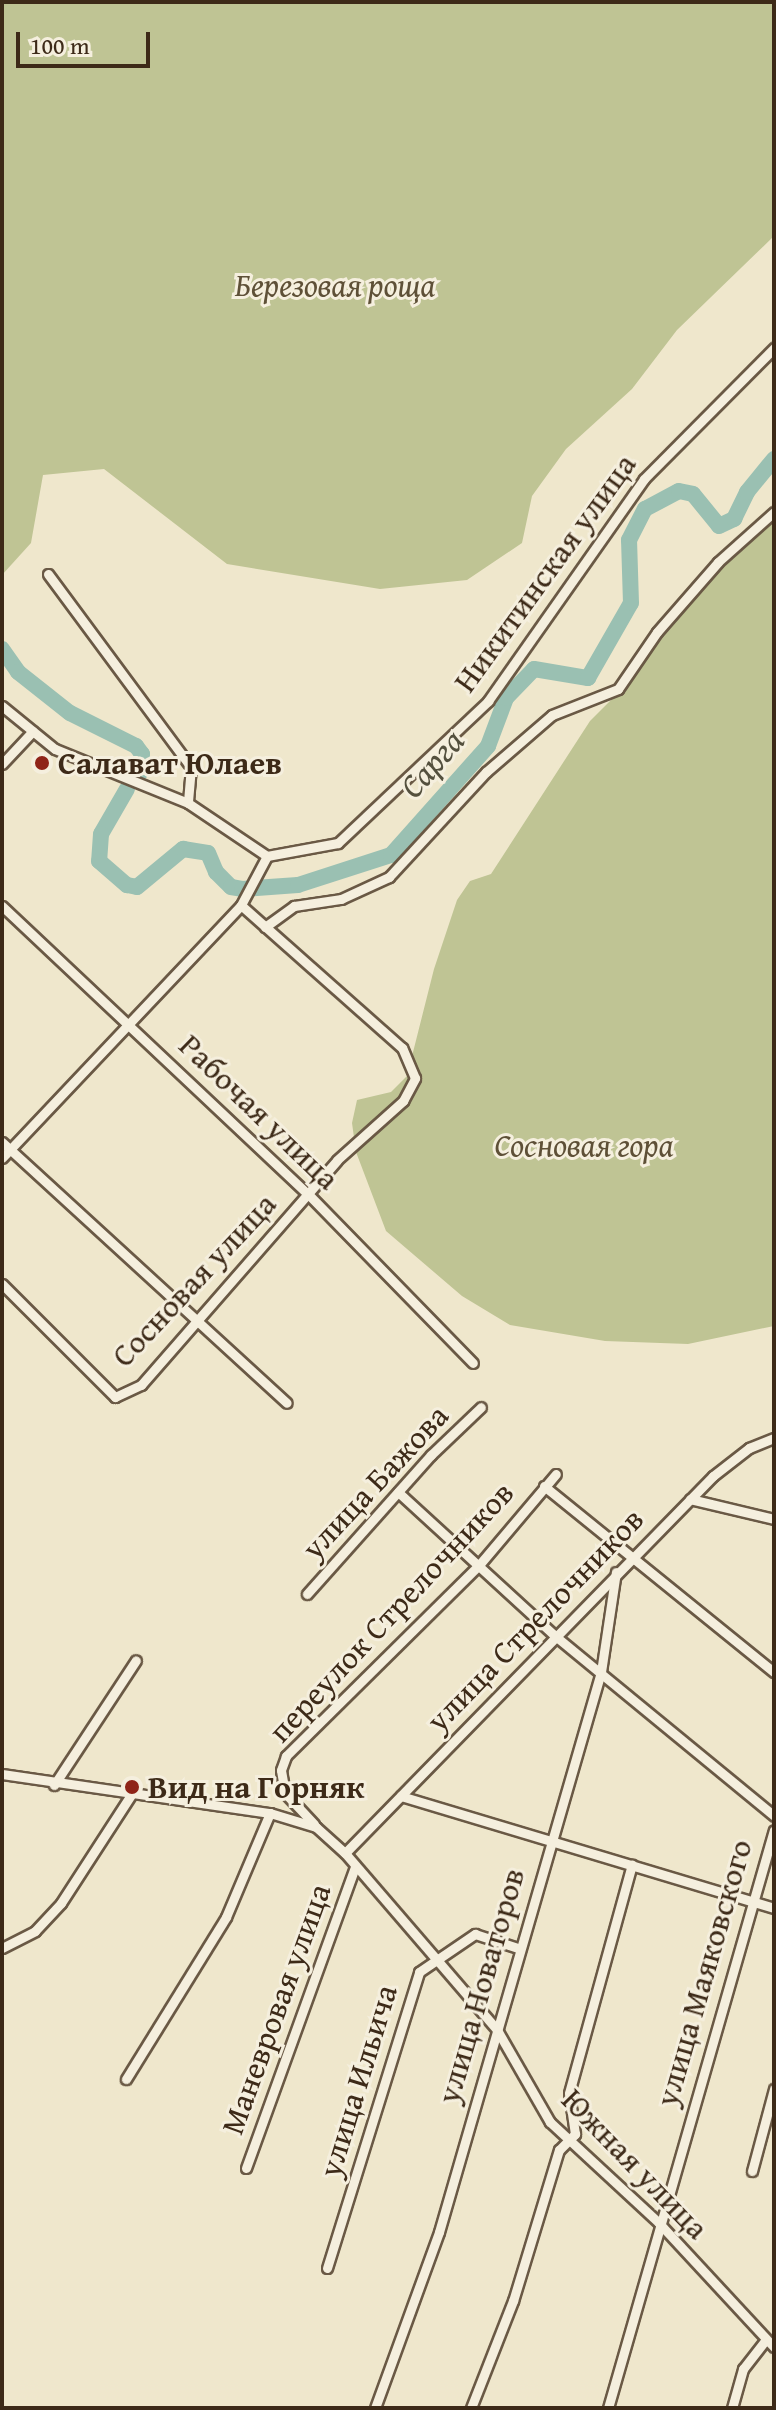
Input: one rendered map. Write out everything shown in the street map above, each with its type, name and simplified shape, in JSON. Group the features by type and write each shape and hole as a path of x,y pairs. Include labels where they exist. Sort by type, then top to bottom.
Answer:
{"street":[{"name":"Никитинская улица","path":"267,856 338,843 488,701 644,479 774,348"},
{"path":"241,905 265,927 294,906 341,899 389,877 486,772 552,715 618,689 657,632 708,574 774,512"},
{"path":"48,574 191,767 188,803"},
{"path":"2,706 55,749 188,803 267,856 241,905 128,1020 2,1158"},
{"path":"2,764 33,731"},
{"name":"Рабочая улица","path":"2,906 128,1020 308,1194 473,1363"},
{"name":"Сосновая улица","path":"2,1284 115,1397 141,1385 308,1194 403,1101 415,1078 402,1048 265,927"},
{"path":"2,1142 287,1403"},
{"name":"улица Бажова","path":"307,1594 398,1492 481,1407"},
{"name":"улица Стрелочников","path":"345,1853 628,1559 690,1499 749,1448 774,1438"},
{"name":"переулок Стрелочников","path":"316,1827 285,1793 281,1770 286,1756 479,1565 556,1474"},
{"path":"544,1486 628,1559 774,1672"},
{"path":"398,1492 554,1635 774,1816"},
{"path":"690,1499 774,1519"},
{"name":"улица Новаторов","path":"375,2408 439,2232 518,1948 601,1672 616,1572"},
{"path":"54,1785 136,1660"},
{"name":"Южная улица","path":"2,1774 54,1785 270,1813 316,1827 345,1853 434,1962 497,2030 550,2122 659,2223 770,2343"},
{"path":"2,1948 35,1931 73,1889 131,1795"},
{"path":"401,1796 774,1908"},
{"path":"126,2079 226,1917 270,1813"},
{"name":"улица Маяковского","path":"608,2408 774,1830"},
{"path":"471,2408 513,2301 559,2150 571,2141 569,2093 632,1865"},
{"name":"Маневровая улица","path":"246,2168 355,1867"},
{"name":"улица Ильича","path":"327,2268 419,1972 475,1934 518,1948"},
{"path":"752,2171 774,2089"},
{"path":"732,2408 743,2369 770,2343"}],"green space":[{"name":"Березовая роща","path":"2,2 774,2 774,236 677,330 632,389 566,449 532,496 522,543 467,580 380,589 227,564 104,469 43,475 31,543 2,575"},
{"name":"Сосновая гора","path":"774,517 774,1326 688,1344 605,1341 510,1325 462,1296 386,1231 356,1152 352,1123 357,1100 391,1092 407,1076 434,969 457,900 470,881 491,874 590,721 634,677 665,629 720,565"}],"waterway":[{"name":"Сарга","path":"127,789 101,834 99,861 127,885 137,887 183,849 208,853 216,872 231,887 242,889 298,885 391,855 488,746 506,698 534,669 588,678 631,603 629,540 645,509 679,491 693,494 719,526 734,519 747,492 774,459"},
{"name":"Сарга","path":"2,649 18,672 70,713 136,746 142,754 140,773"}],"place":[{"name":"Салават Юлаев","path":"42,763"},
{"name":"Вид на Горняк","path":"132,1787"}]}
